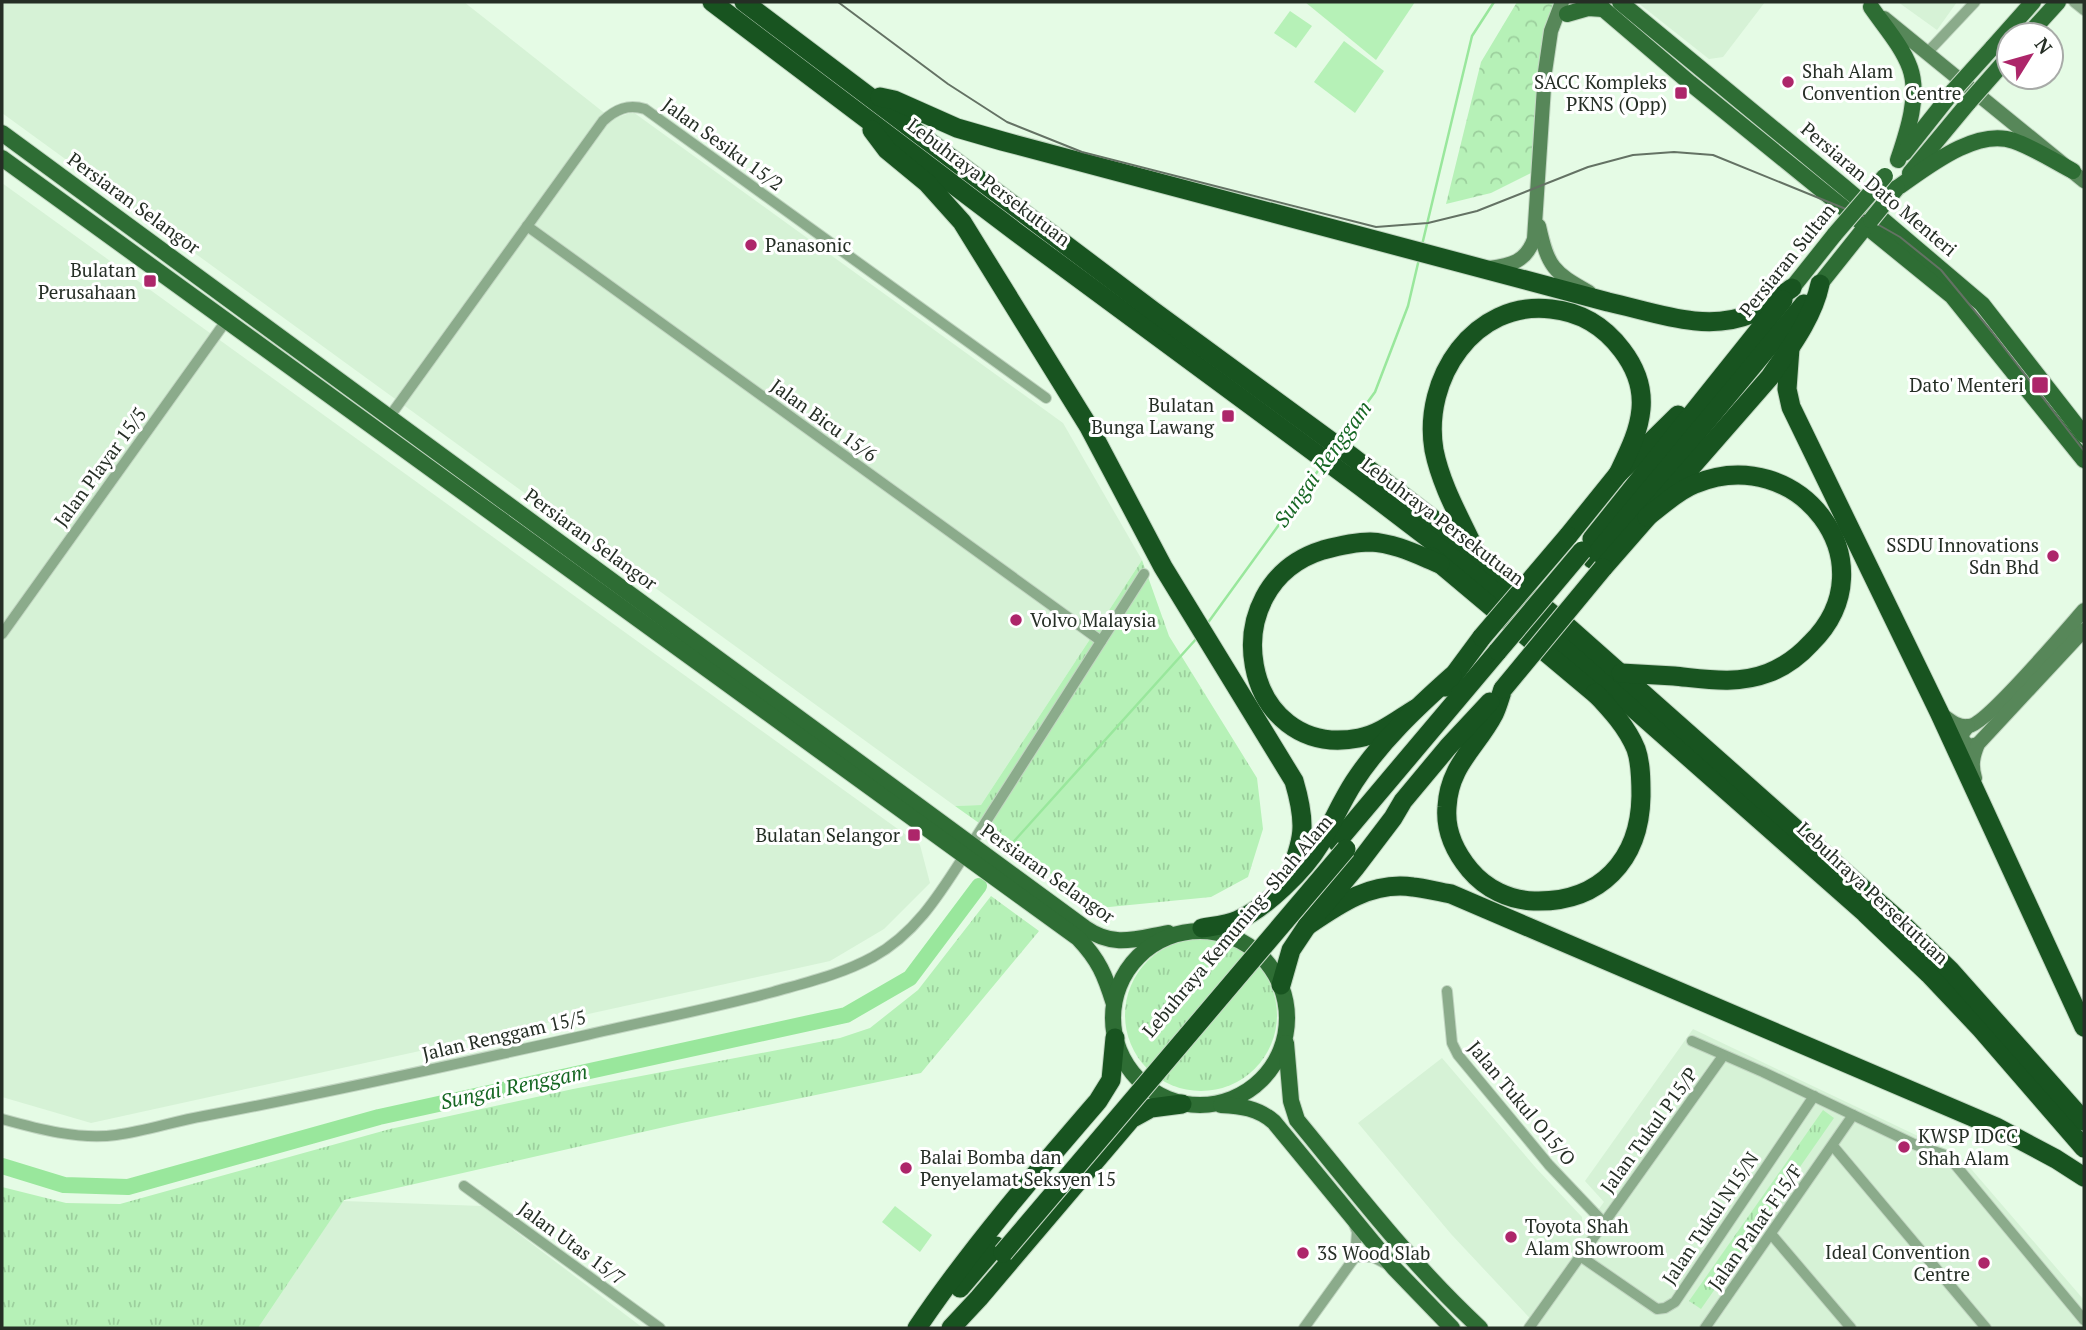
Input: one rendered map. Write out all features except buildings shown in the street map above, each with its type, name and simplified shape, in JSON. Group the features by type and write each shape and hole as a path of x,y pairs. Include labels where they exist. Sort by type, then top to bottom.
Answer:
{"highway":[{"name":"Lebuhraya Persekutuan","path":"712,2 862,101 1142,302 1318,443 1476,552 1621,673 1894,916 1959,980 2084,1121"},
{"name":"Lebuhraya Persekutuan","path":"744,2 862,101"},
{"path":"1287,881 1301,846 1303,830 1302,808 1294,781 1163,567 1089,427 962,222 927,183 887,150 862,101 894,100 957,128 1608,302 1707,323 1730,321 1753,313 1792,288"},
{"path":"1647,517 1752,398 1790,348 1817,298 1820,284"},
{"name":"Persiaran Sultan","path":"1592,559 1820,284"},
{"name":"Persiaran Sultan","path":"1592,559 1792,288"},
{"path":"1476,552 1442,479 1434,448 1433,416 1438,386 1449,363 1473,334 1500,315 1535,307 1568,311 1597,324 1612,336 1628,358 1639,380 1642,407 1637,432 1618,474"},
{"path":"1790,348 1787,389 1791,407 1939,712 2084,1027"},
{"path":"1396,772 1404,743 1482,636 1618,474 1706,386 1735,363"},
{"name":"Lebuhraya Persekutuan","path":"1345,463 1360,486 1521,609 1864,913 1929,974 1981,1029 2084,1147"},
{"path":"1281,985 1291,950 1307,926 1355,868 1403,801 1448,747 1503,689 1592,559 1694,484 1733,474 1770,480 1799,493 1814,506 1831,529 1839,557 1841,583 1832,617 1817,638 1799,656 1768,673 1731,680 1702,681 1621,673"},
{"path":"1360,486 1382,517 1595,693 1622,715 1658,729"},
{"path":"1415,709 1380,731 1361,738 1329,740 1307,734 1287,722 1262,693 1251,654 1252,634 1264,595 1276,578 1291,565 1312,554 1351,543 1371,542 1400,547 1440,564"},
{"name":"Lebuhraya Kemuning–Shah Alam","path":"924,1328 1000,1250 1342,845 1396,772 1592,559"},
{"name":"Lebuhraya Kemuning–Shah Alam","path":"1342,845 1367,824 1503,654"},
{"path":"1202,928 1236,921 1264,904 1302,869 1319,845 1353,783 1415,709 1452,676"},
{"path":"1503,689 1494,714 1462,759 1450,784 1446,808 1449,832 1460,859 1478,880 1496,892 1531,901 1566,898 1597,885 1612,874 1630,849 1640,820 1641,777 1637,751 1617,716 1595,693"},
{"path":"1367,824 1403,801"},
{"path":"1307,926 1355,895 1375,889 1392,886 1413,887 1451,894 1996,1127 2084,1177"},
{"path":"917,1328 987,1233 1098,1101 1111,1080 1115,1038"},
{"path":"951,1328 1131,1119 1151,1108 1182,1104"},
{"name":"Lebuhraya Kemuning–Shah Alam","path":"944,1328 1000,1250"}],"main road":[{"name":"Persiaran Dato Menteri","path":"1620,2 1982,304 2084,435"},
{"name":"Persiaran Sultan","path":"1792,288 1954,90 2033,2"},
{"name":"Persiaran Dato Menteri","path":"1599,5 1952,296 2084,460"},
{"path":"1486,269 1513,264 1529,252 1534,239 1545,72 1551,41 1569,6 1588,8 1599,5"},
{"path":"2041,21 2055,5"},
{"path":"1871,7 1929,50 2078,176"},
{"path":"1871,7 1902,52 1913,80 1905,141 1898,160"},
{"name":"Persiaran Sultan","path":"1820,284 1995,72"},
{"name":"Persiaran Selangor","path":"2,132 390,416 968,851 1078,937 1094,954 1102,968 1114,1004"},
{"path":"1897,188 1951,150 1985,140 2012,140 2078,176"},
{"name":"Persiaran Selangor","path":"2,158 968,851 1104,939 1121,942 1168,933"},
{"path":"1536,214 1549,262 1560,276 1608,302"},
{"path":"1978,744 1969,746 1963,741 1962,734 1968,726 1980,721 2009,693 2084,610"},
{"path":"1986,812 1972,769 1978,744 2084,630"},
{"path":"1939,712 1956,724 1968,726"},
{"path":"1285,1037 1278,1058 1265,1076 1241,1094 1215,1104 1197,1107 1182,1104 1151,1089 1136,1076 1125,1062 1115,1038 1112,1017 1114,1004 1135,962 1168,933 1202,928 1235,936 1263,956 1281,985 1287,1011 1285,1037 1291,1101 1297,1120 1411,1259 1437,1288 1480,1328"},
{"path":"1215,1104 1238,1106 1264,1113 1274,1122 1394,1268 1452,1328"}],"street":[{"path":"1929,50 1975,2"},
{"path":"2074,2 2084,10"},
{"name":"Jalan Sesiku 15/2","path":"390,416 603,121 613,112 635,106 645,109 1046,398"},
{"name":"Jalan Bicu 15/6","path":"527,226 1101,641"},
{"name":"Jalan Playar 15/5","path":"2,634 226,321"},
{"path":"968,851 1144,574"},
{"name":"Jalan Renggam 15/5","path":"2,1119 55,1132 91,1136 117,1135 483,1058 753,997 827,977 873,957 899,939 930,909 968,851"},
{"name":"Jalan Tukul O15/O","path":"1447,991 1451,1043 1458,1055 1549,1166 1604,1223"},
{"path":"1692,1041 1916,1145 1948,1156 2084,1320"},
{"name":"Jalan Tukul P15/P","path":"1529,1328 1723,1056"},
{"name":"Jalan Tukul N15/N","path":"1580,1256 1657,1309 1675,1302 1814,1096"},
{"name":"Jalan Pahat F15/F","path":"1710,1326 1853,1115"},
{"path":"1833,1146 1986,1328"},
{"name":"Jalan Utas 15/7","path":"464,1186 660,1328"},
{"path":"1304,1328 1355,1257 1357,1232 1350,1213"},
{"path":"1771,1234 1851,1328"},
{"path":"1355,1257 1373,1257 1394,1268"}],"shaded area":[{"path":"2,2 464,2 612,119 633,112 1063,423 1142,560 981,805 955,806 2,113"},
{"path":"1637,2 1765,2 1723,57 1709,59"},
{"path":"1898,2 1957,2 1937,30"},
{"path":"2,183 920,845 930,883 884,929 830,961 91,1123 2,1097"},
{"path":"1693,1029 1960,1156 2084,1300 2084,1328 1539,1328 1451,1234 1358,1123 1442,1058 1536,1168 1582,1217 1583,1231 1604,1202 1585,1181"},
{"path":"343,1201 482,1206 643,1328 258,1328"}],"green space":[{"path":"1305,2 1415,2 1376,60"},
{"path":"1517,2 1554,2 1544,37 1533,172 1491,193 1446,204 1481,62"},
{"path":"1290,11 1312,26 1296,48 1274,33"},
{"path":"1344,41 1384,71 1355,113 1314,82"},
{"path":"1142,560 1169,636 1257,778 1263,829 1248,877 1211,897 1099,908 955,806 981,805"},
{"path":"991,896 1039,931 921,1073 682,1123 344,1200 258,1328 2,1328 2,1187 66,1203 120,1204 390,1129 573,1089 840,1038 870,1028 918,990"},
{"path":"1201,939 1230,945 1255,961 1271,986 1277,1015 1271,1044 1255,1069 1230,1085 1201,1091 1172,1085 1147,1069 1131,1044 1125,1015 1131,986 1147,961 1172,945"},
{"path":"1823,1110 1834,1118 1701,1309 1689,1301"},
{"path":"895,1206 932,1235 920,1252 882,1222"}],"waterway":[{"name":"Sungai Renggam","path":"1422,245 1472,36 1494,2"},
{"name":"Sungai Renggam","path":"1340,440 1375,392 1408,306 1419,259"},
{"name":"Sungai Renggam","path":"1207,624 1320,468"},
{"name":"Sungai Renggam","path":"1007,849 1197,638"},
{"name":"Sungai Renggam","path":"2,1166 64,1185 128,1187 379,1117 846,1015 910,978 979,886"}],"tram line":[{"path":"838,2 948,84 1007,122 1082,152 1376,227 1428,223 1477,211 1588,167 1633,155 1674,152 1713,155 1863,216 1900,237 1941,270 2084,451"}],"place":[{"name":"Shah Alam Convention Centre","path":"1788,82"},
{"name":"SACC Kompleks PKNS (Opp)","path":"1681,93"},
{"name":"Panasonic","path":"751,245"},
{"name":"Bulatan Perusahaan","path":"150,281"},
{"name":"Dato' Menteri","path":"2040,385"},
{"name":"Bulatan Bunga Lawang","path":"1228,416"},
{"name":"SSDU Innovations Sdn Bhd","path":"2053,556"},
{"name":"Volvo Malaysia","path":"1016,620"},
{"name":"Bulatan Selangor","path":"914,835"},
{"name":"KWSP IDCC Shah Alam","path":"1904,1147"},
{"name":"Balai Bomba dan Penyelamat Seksyen 15","path":"906,1168"},
{"name":"Toyota Shah Alam Showroom","path":"1511,1237"},
{"name":"3S Wood Slab","path":"1303,1253"},
{"name":"Ideal Convention Centre","path":"1984,1263"}]}
